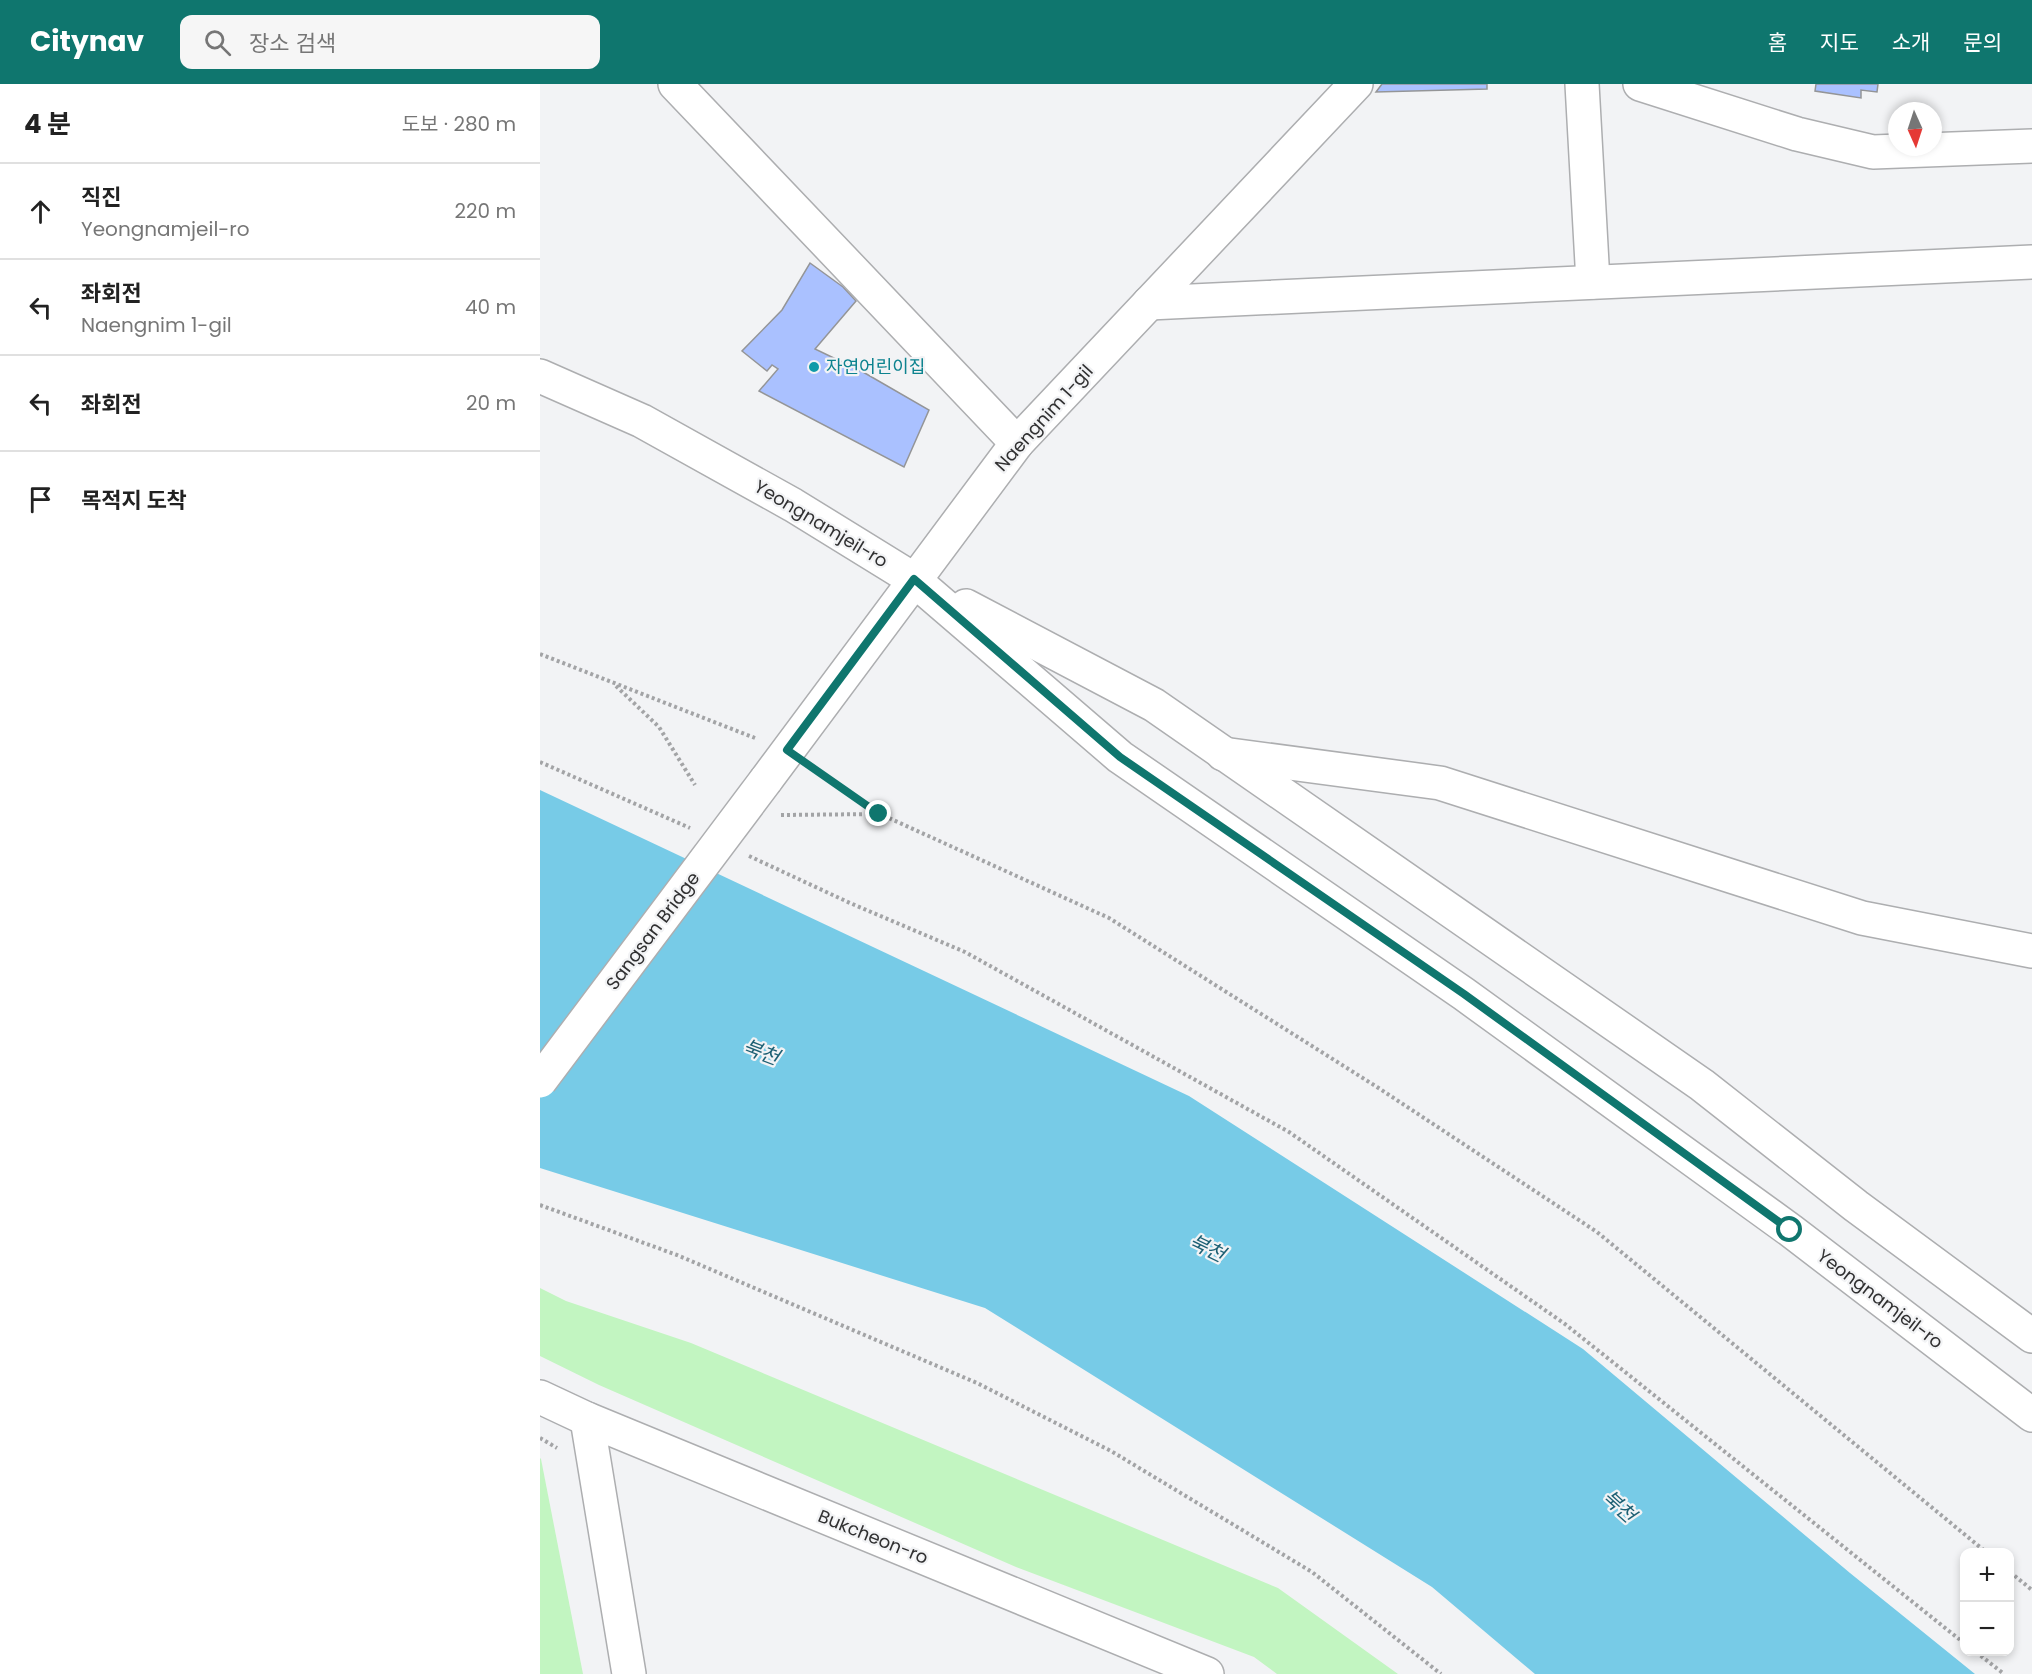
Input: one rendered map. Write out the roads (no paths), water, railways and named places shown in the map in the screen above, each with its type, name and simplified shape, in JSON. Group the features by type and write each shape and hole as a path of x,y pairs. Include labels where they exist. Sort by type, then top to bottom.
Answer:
{"street":[{"path":"675,84 1017,442"},
{"name":"Naengnim 1-gil","path":"766,780 1017,442 1356,84"},
{"path":"1582,84 1593,282"},
{"path":"1640,84 1797,134 1873,152 2032,146"},
{"path":"1149,303 2032,262"},
{"name":"Yeongnamjeil-ro","path":"540,376 642,421 793,505 914,579 1120,757 1483,1008 1790,1230 2032,1415"},
{"path":"914,579 1154,705 1702,1085 1856,1206 2032,1336"},
{"path":"1223,754 1440,783 1862,918 2032,951"},
{"name":"Sangsan Bridge","path":"540,1081 766,780"},
{"name":"Bukcheon-ro","path":"540,1398 1207,1674"},
{"path":"587,1419 629,1674"}],"water":[{"name":"북천","path":"540,790 1189,1096 1583,1349 1850,1573 1975,1674 1535,1674 1432,1587 985,1308 540,1168"}],"place":[{"name":"자연어린이집","path":"814,367"}]}
